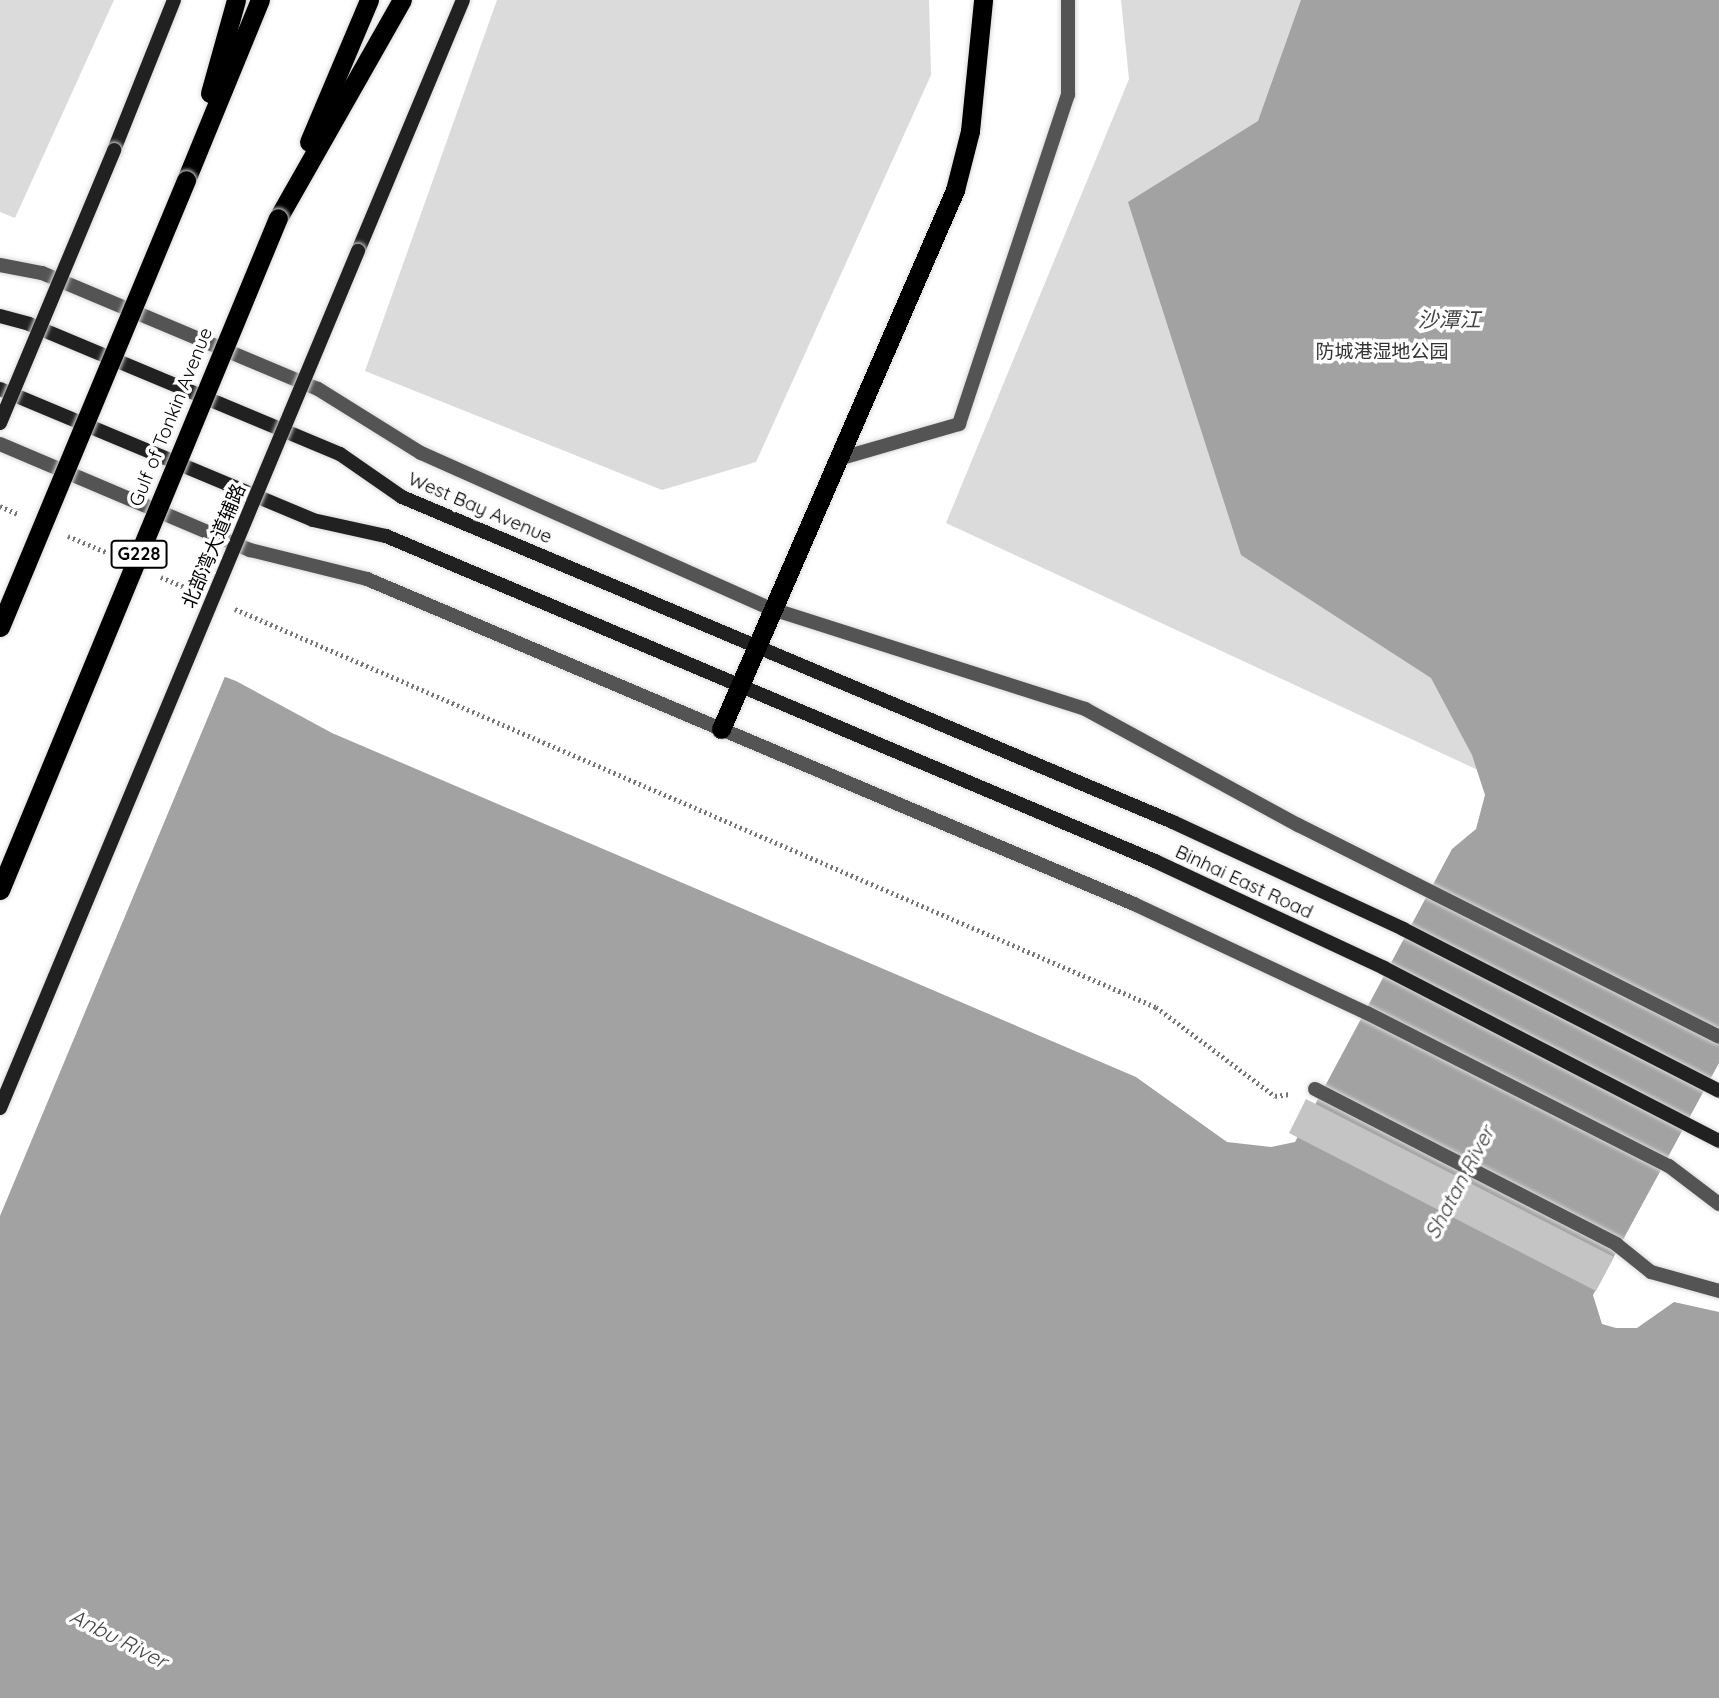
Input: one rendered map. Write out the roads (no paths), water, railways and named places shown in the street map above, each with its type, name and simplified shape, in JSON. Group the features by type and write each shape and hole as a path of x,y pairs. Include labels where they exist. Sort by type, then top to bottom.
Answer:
{"highway":[{"path":"186,180 236,0"},
{"path":"0,627 260,0"},
{"name":"Gulf of Tonkin Avenue","path":"0,890 369,0"},
{"path":"278,218 402,0"},
{"path":"720,730 955,190 970,131 983,0"}],"main road":[{"path":"0,423 174,0"},
{"name":"北部湾大道辅路","path":"0,1108 463,0"},
{"name":"West Bay Avenue","path":"0,316 29,324 340,454 402,497 757,645"},
{"path":"0,389 313,520 386,536 740,685"},
{"name":"Binhai East Road","path":"757,645 1161,816 1403,929 1718,1091"},
{"name":"Binhai East Road","path":"740,685 1155,861 1384,968 1719,1141"}],"street":[{"path":"838,459 959,424 1068,95 1068,0"},
{"path":"0,264 42,273 318,389 421,453 772,608 1085,709 1298,825 1719,1037"},
{"path":"0,444 250,550 367,579 1134,904 1367,1013 1669,1166 1719,1204"},
{"path":"1315,1089 1616,1244 1650,1272 1719,1290"}],"water":[{"path":"1301,0 1719,0 1719,1063 1593,1295 1602,1324 1616,1328 1637,1328 1674,1302 1719,1312 1719,1698 0,1698 0,591 236,681 332,733 1136,1077 1227,1142 1271,1147 1295,1142 1452,849 1476,829 1485,795 1472,755 1431,678 1241,555 1128,202 1258,121"}],"water label":[{"name":"沙潭江","path":"1449,319"},
{"name":"Shatan River","path":"1459,1182"},
{"name":"Anbu River","path":"119,1638"}],"park label":[{"name":"防城港湿地公园","path":"1382,352"}]}
